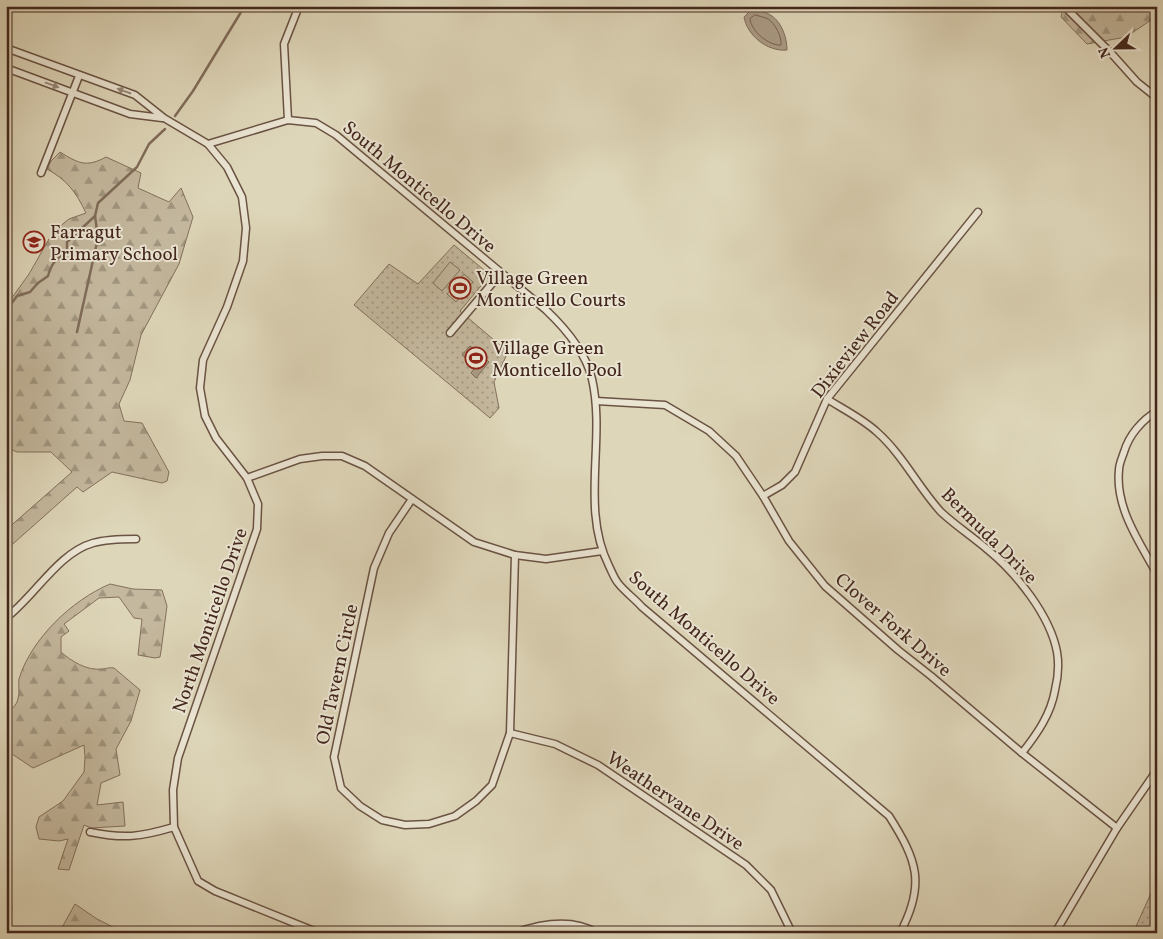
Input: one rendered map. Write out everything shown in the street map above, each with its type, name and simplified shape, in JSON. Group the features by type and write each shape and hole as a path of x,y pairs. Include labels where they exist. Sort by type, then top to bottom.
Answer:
{"street":[{"path":"288,120 284,44 299,6"},
{"path":"1064,6 1137,82 1157,98"},
{"name":"North Monticello Drive","path":"6,48 135,95 164,118 208,144 227,167 242,197 246,228 243,261 203,360 200,388 205,416 216,438 248,478 258,504 257,529 178,758 173,790 174,827 198,880 215,891 319,933"},
{"path":"6,68 130,114 164,118"},
{"path":"41,172 79,76"},
{"name":"South Monticello Drive","path":"208,144 288,120 316,123 336,135 566,328 581,353 592,377 596,401 595,518 602,551 618,582 642,607 889,816 901,835 915,866 916,894 907,920 900,933"},
{"name":"Dixieview Road","path":"763,496 782,484 795,472 827,399 978,212"},
{"path":"450,333 501,273"},
{"name":"Bermuda Drive","path":"827,399 877,431 940,511 1013,574 1035,601 1047,624 1057,652 1058,670 1055,691 1046,717 1022,753"},
{"name":"Clover Fork Drive","path":"596,401 666,405 710,431 736,456 763,496 789,541 825,586 867,624 1022,753 1117,828"},
{"path":"1157,411 1146,417 1127,441 1119,470 1120,496 1129,522 1157,574"},
{"path":"248,478 300,459 342,456 364,466 474,542 515,555 546,558 602,551"},
{"name":"Old Tavern Circle","path":"412,498 389,534 374,568 334,757 341,788 360,806 382,820 405,825 429,824 455,816 476,801 492,785 510,733 515,555"},
{"path":"6,618 74,552 92,543 136,539"},
{"name":"Weathervane Drive","path":"510,733 555,744 598,765 746,865 771,890 792,933"},
{"path":"1055,933 1117,828 1157,770"},
{"path":"90,832 115,837 146,835 174,827"},
{"path":"6,903 8,907 6,918"},
{"path":"515,933 534,926 566,924 597,933"}],"green space":[{"path":"1064,6 1157,6 1157,16 1126,37 1087,44 1061,17"},
{"path":"60,152 82,163 93,162 106,157 141,173 138,188 169,202 181,188 193,217 179,264 141,335 130,380 119,404 124,421 142,423 169,472 167,481 162,483 112,472 83,492 77,487 6,550 6,530 72,472 51,452 17,452 6,447 6,306 29,274 53,232 69,219 86,213 70,187 47,169 51,161"},
{"path":"454,245 490,275 460,311 508,352 494,382 499,408 490,418 354,305 389,264 418,284"},
{"name":"Village Green Monticello Courts","path":"450,262 460,270 442,291 433,283"},
{"name":"Village Green Monticello Courts","path":"464,274 473,282 456,302 447,294"},
{"path":"110,584 133,589 162,590 167,606 160,657 138,655 142,619 134,618 119,597 99,598 64,624 69,631 61,637 61,652 74,662 85,667 96,669 114,668 140,690 131,721 116,749 120,775 101,783 97,805 123,802 125,826 91,828 84,825 69,870 58,869 68,839 59,841 39,839 36,827 39,817 63,801 84,772 84,745 33,768 6,750 6,718 17,702 19,679 25,664 43,636 55,622 81,600"},
{"path":"1157,880 1157,933 1133,933"},
{"path":"75,904 97,919 125,933 59,933"}],"water":[{"path":"752,9 768,14 776,19 783,31 787,50 772,48 754,36 749,30 744,17"},
{"name":"Village Green Monticello Pool","path":"470,346 489,362 476,378 471,373 476,366 462,355"}],"waterway":[{"path":"175,116 193,91 241,12 242,6"},
{"path":"77,332 98,238 95,216 98,203 137,167 149,144 165,129"},
{"path":"6,317 8,308 17,296 30,292 48,276 54,263 67,249 67,242 95,216"}],"place":[{"name":"Farragut Primary School","path":"34,242"},
{"name":"Village Green Monticello Courts","path":"460,288"},
{"name":"Village Green Monticello Pool","path":"476,358"}]}
